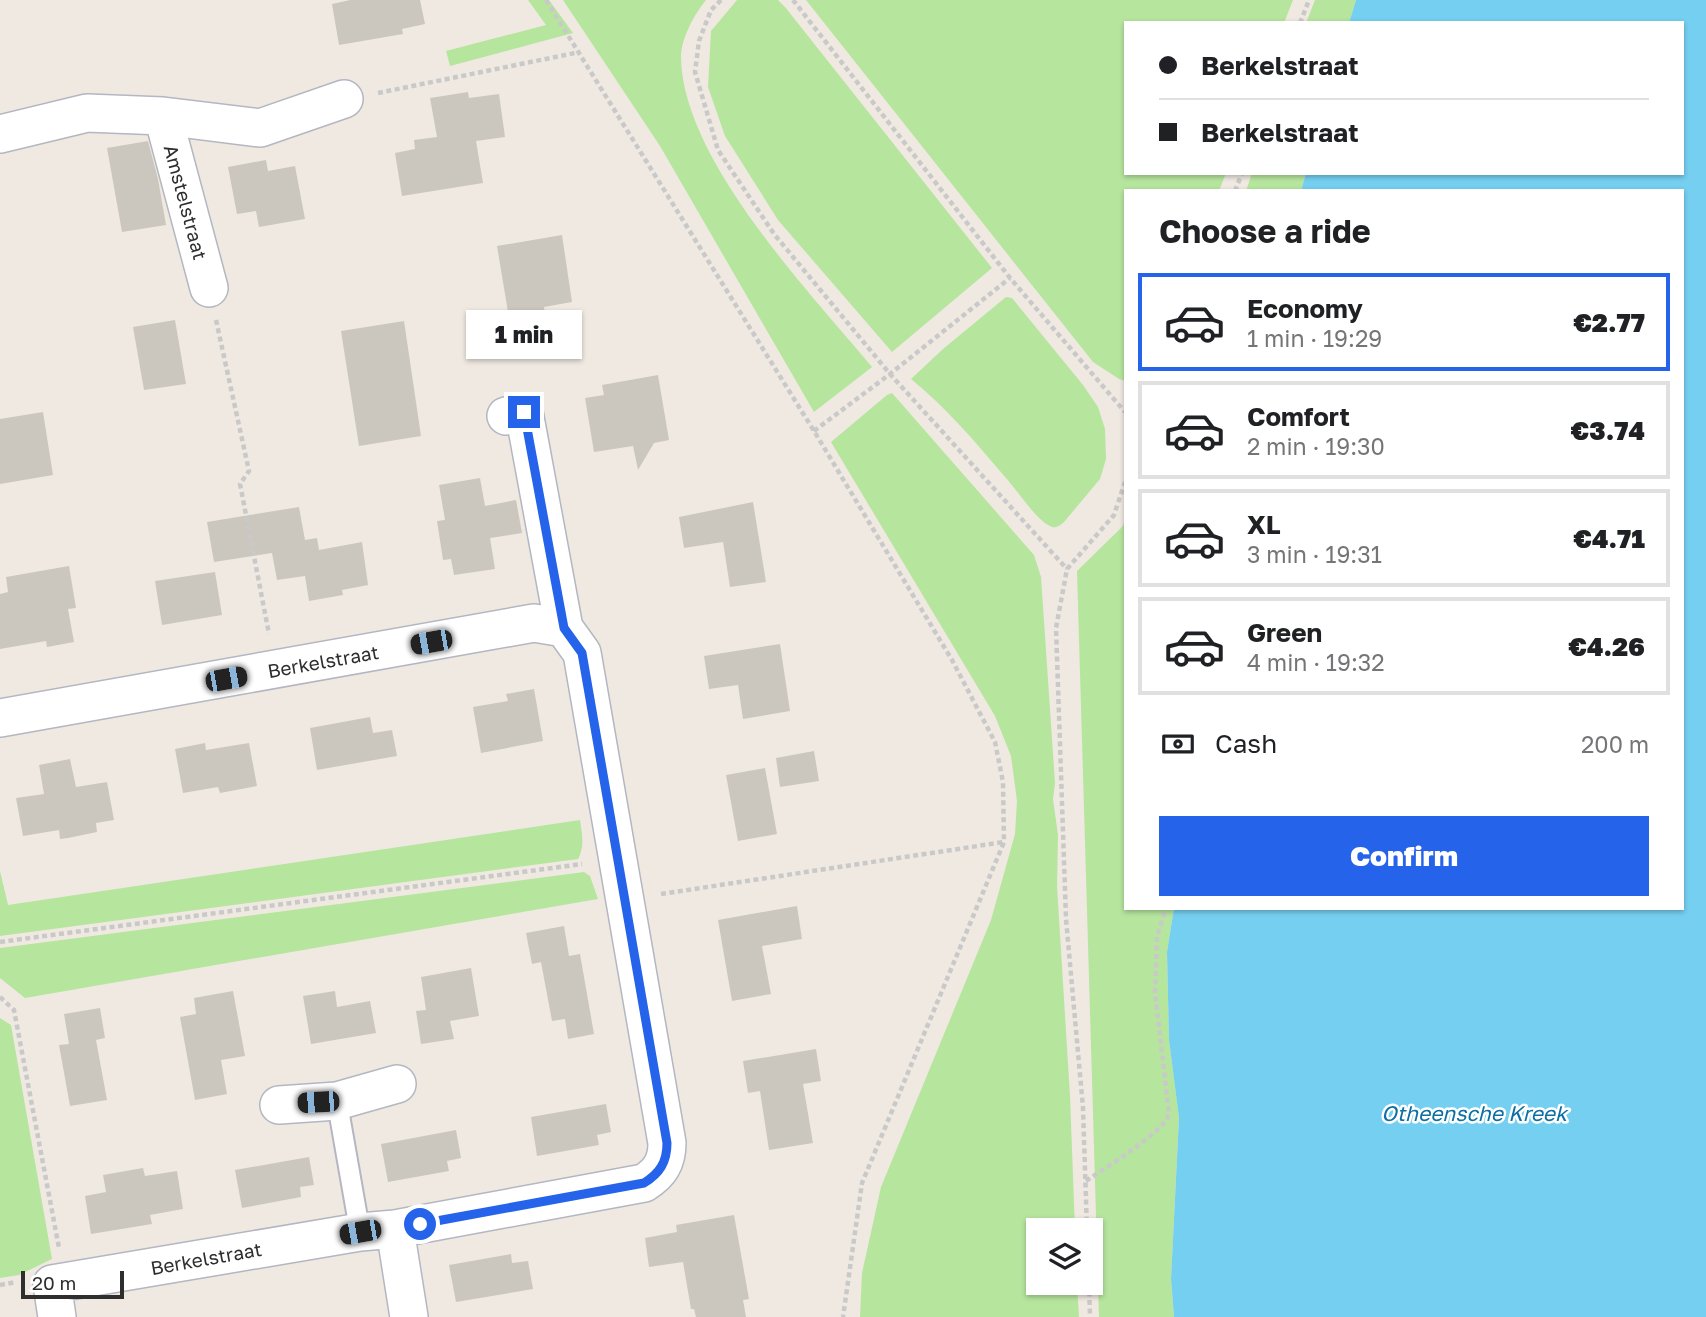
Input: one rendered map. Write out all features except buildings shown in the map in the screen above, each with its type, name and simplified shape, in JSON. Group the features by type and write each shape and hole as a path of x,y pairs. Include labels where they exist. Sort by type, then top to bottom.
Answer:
{"street":[{"name":"Amstelstraat","path":"0,134 87,113 163,116 260,128 344,99"},
{"name":"Amstelstraat","path":"163,116 209,288"},
{"name":"Berkelstraat","path":"58,1294 377,1231 644,1183 654,1177 662,1167 667,1156 667,1143 582,653 564,628 524,412 506,415"},
{"name":"Berkelstraat","path":"0,718 534,623 564,628"},
{"path":"279,1105 337,1101 397,1084"},
{"path":"377,1231 409,1317"}],"lane":[{"path":"337,1101 377,1231"}],"path":[{"path":"546,0 953,660 995,742 1003,782 1004,842 862,1183 843,1317"},
{"path":"721,0 711,10 699,41 695,72 718,150 774,234 891,374 1067,569"},
{"path":"793,0 1010,278 1124,411"},
{"path":"1301,21 1309,0"},
{"path":"344,99 580,52"},
{"path":"814,431 891,374 1010,278"},
{"path":"209,288 249,471 240,484 276,670"},
{"path":"1087,1218 1083,1108 1066,919 1056,628 1067,569 1114,515 1124,485"},
{"path":"625,900 1004,842"},
{"path":"0,942 618,859"},
{"path":"1085,1181 1142,1143 1167,1121 1169,1114 1156,1020 1154,972 1157,936 1165,910"},
{"path":"0,997 14,1010 58,1294"},
{"path":"1089,1295 1090,1317"}],"green space":[{"path":"528,0 549,0 573,33 450,66 446,51 546,25"},
{"path":"563,0 706,0 689,27 681,58 687,97 703,138 725,180 753,222 815,301 872,367 814,412 660,146"},
{"path":"737,0 778,0 785,7 992,268 892,352 778,220 725,136 708,87 711,31"},
{"path":"806,0 1293,0 1285,21 1124,21 1124,175 1225,175 1220,189 1124,189 1124,381 1093,362"},
{"path":"1315,0 1356,0 1350,21 1307,21"},
{"path":"1251,175 1305,175 1302,189 1247,189"},
{"path":"1006,297 1012,298 1083,385 1098,407 1105,429 1106,459 1100,479 1064,522 1056,527 1039,518 961,426 911,379"},
{"path":"892,393 1034,555 1041,577 1055,783 1053,799 1058,835 1057,886 1075,1218 1026,1218 1026,1295 1078,1295 1079,1317 860,1317 862,1273 881,1187 991,920 1015,834 1017,801 1011,756 995,716 831,442"},
{"path":"1124,522 1124,910 1174,910 1167,952 1169,1040 1179,1118 1171,1279 1174,1317 1099,1317 1098,1295 1103,1295 1103,1218 1096,1218 1077,571"},
{"path":"580,820 582,845 578,859 0,936 0,871 8,905"},
{"path":"584,872 590,876 598,899 25,998 0,978 0,948"},
{"path":"0,1018 11,1025 52,1259 19,1275 0,1278"}],"water":[{"name":"Otheensche Kreek","path":"1356,0 1706,0 1706,1317 1174,1317 1171,1279 1179,1118 1169,1040 1167,952 1174,910 1684,910 1684,189 1302,189 1305,175 1684,175 1684,21 1350,21"}],"route":[{"path":"420,1224 644,1183 654,1177 667,1156 667,1143 582,653 564,628 524,412"}]}
